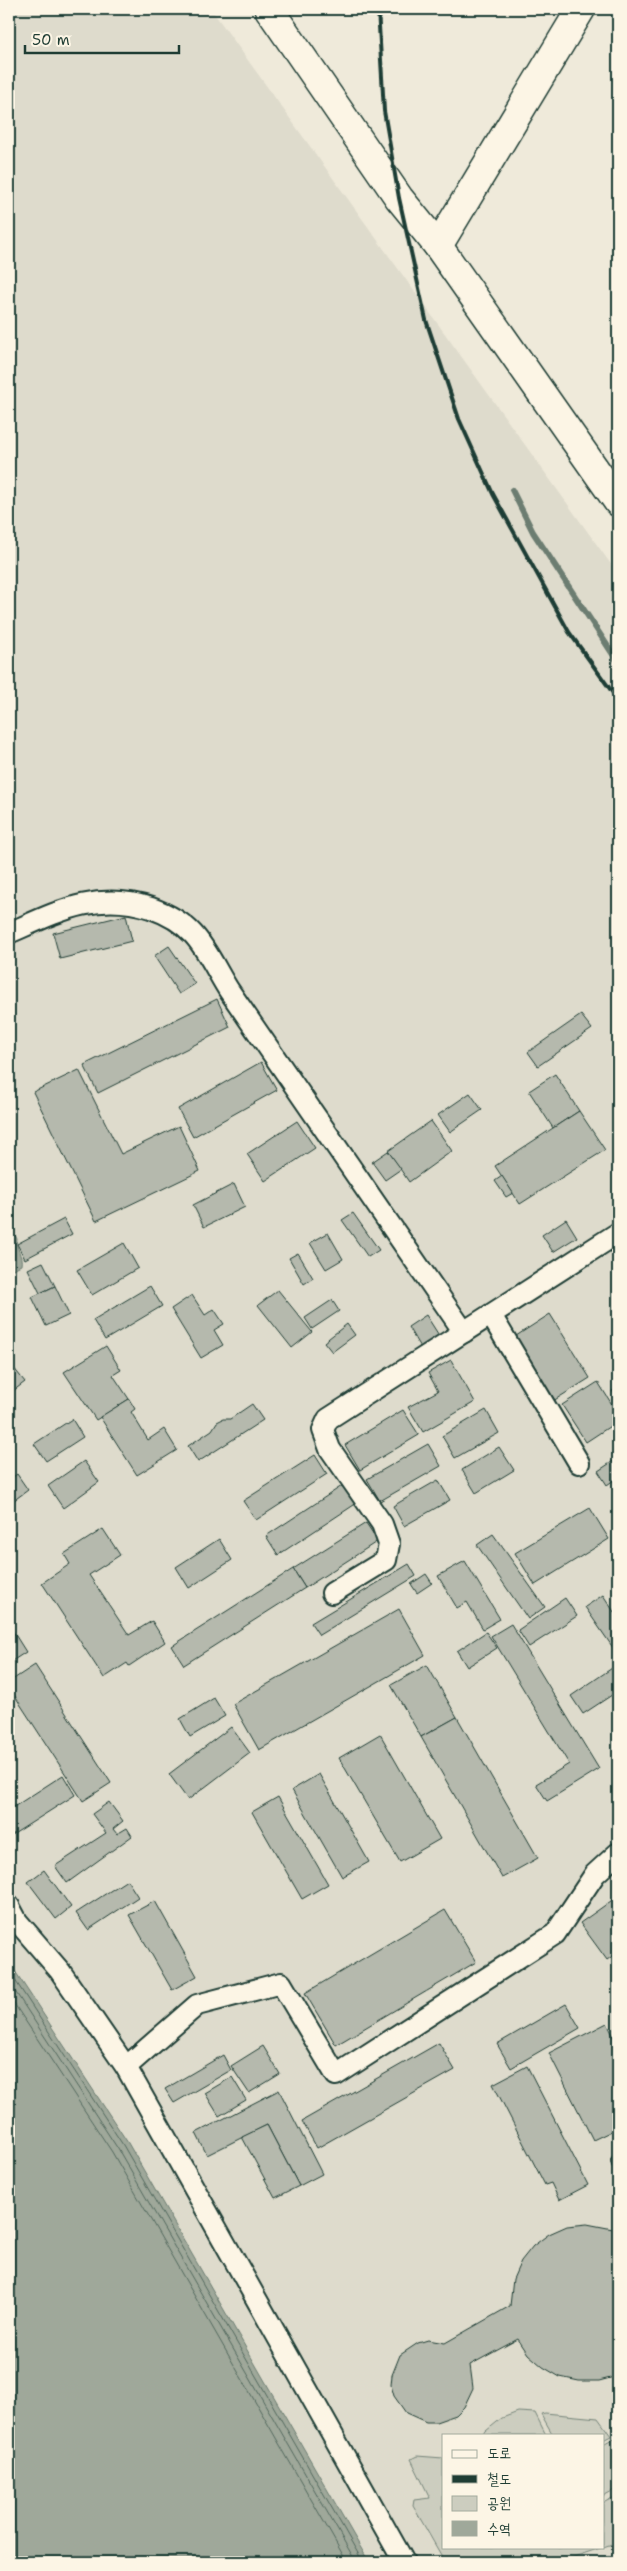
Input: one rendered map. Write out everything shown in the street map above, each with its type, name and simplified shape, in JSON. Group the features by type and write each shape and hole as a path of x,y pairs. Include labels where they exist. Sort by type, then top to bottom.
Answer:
{"main road":[{"path":"269,9 399,198 438,246 618,502"},
{"path":"438,246 581,9"}],"street":[{"path":"9,933 67,908 101,900 136,903 171,914 194,934 230,992 464,1332"},
{"path":"332,1593 386,1560 389,1544 382,1524 330,1449 323,1430 328,1420 618,1233"},
{"path":"491,1315 580,1463"},
{"path":"126,2067 197,2005 281,1983 336,2075 555,1934 595,1874 618,1853"},
{"path":"9,1906 18,1921 60,1971 126,2067 404,2562"}],"shaded area":[{"path":"9,9 211,9 618,574 618,2562 255,2562 9,2070"}],"green space":[{"path":"518,2412 535,2413 546,2434 482,2434 502,2418"},
{"path":"541,2414 598,2418 611,2436 604,2440 604,2434 552,2434"},
{"path":"618,2437 618,2488 604,2495 604,2444"},
{"path":"417,2456 442,2458 442,2548 600,2548 559,2562 445,2562 413,2506 414,2500 430,2498 411,2459"},
{"path":"618,2495 618,2542 604,2547 604,2502"}],"water":[{"path":"9,1224 17,1239 21,1265 9,1271"},
{"path":"9,1962 128,2143 369,2562 9,2562"}],"building":[{"path":"126,915 132,941 60,959 53,933"},
{"path":"169,946 195,984 179,994 154,956"},
{"path":"217,999 230,1027 98,1093 84,1065"},
{"path":"581,1015 592,1029 538,1066 528,1052"},
{"path":"261,1062 277,1090 193,1137 178,1109"},
{"path":"79,1070 121,1154 179,1126 200,1171 96,1221 33,1092"},
{"path":"555,1074 579,1111 553,1128 529,1091"},
{"path":"470,1093 482,1110 450,1132 438,1115"},
{"path":"579,1111 605,1150 520,1204 495,1166"},
{"path":"297,1121 315,1148 265,1181 247,1154"},
{"path":"431,1121 452,1151 409,1182 388,1151"},
{"path":"388,1151 401,1169 385,1180 372,1162"},
{"path":"9,1157 14,1168 9,1170"},
{"path":"502,1176 513,1193 506,1197 495,1181"},
{"path":"234,1184 245,1207 204,1227 193,1205"},
{"path":"353,1213 379,1250 368,1257 342,1220"},
{"path":"64,1219 72,1234 25,1259 17,1244"},
{"path":"566,1219 577,1237 553,1252 542,1235"},
{"path":"328,1233 343,1259 326,1269 310,1243"},
{"path":"124,1243 138,1268 92,1295 77,1270"},
{"path":"298,1253 313,1278 304,1284 289,1258"},
{"path":"43,1262 55,1286 40,1293 28,1269"},
{"path":"55,1286 69,1315 46,1326 32,1297"},
{"path":"150,1286 162,1306 105,1340 93,1320"},
{"path":"278,1290 312,1332 292,1348 258,1305"},
{"path":"192,1295 205,1315 214,1309 224,1324 214,1330 223,1345 201,1358 171,1309"},
{"path":"332,1300 339,1311 312,1329 305,1318"},
{"path":"550,1314 590,1378 553,1401 513,1338"},
{"path":"426,1315 440,1337 421,1349 408,1327"},
{"path":"347,1324 355,1335 332,1352 324,1342"},
{"path":"106,1346 121,1370 113,1375 129,1399 96,1420 64,1372"},
{"path":"451,1360 475,1402 423,1432 408,1407 438,1391 428,1373"},
{"path":"9,1362 25,1382 9,1394"},
{"path":"598,1382 618,1414 618,1421 586,1442 562,1405"},
{"path":"618,1386 618,1400 612,1391"},
{"path":"129,1399 135,1409 131,1412 148,1440 164,1429 177,1450 137,1475 100,1417"},
{"path":"252,1404 263,1420 198,1462 188,1446 212,1430 217,1422 223,1419 230,1419"},
{"path":"403,1410 419,1435 360,1470 345,1445"},
{"path":"486,1410 499,1433 455,1458 442,1436"},
{"path":"72,1419 83,1437 46,1461 34,1444"},
{"path":"428,1444 441,1466 380,1501 367,1479"},
{"path":"499,1447 514,1470 476,1493 462,1470"},
{"path":"315,1455 327,1474 256,1520 243,1501"},
{"path":"618,1458 618,1477 607,1485 598,1471"},
{"path":"84,1461 99,1482 63,1508 48,1486"},
{"path":"17,1474 28,1490 9,1504 9,1480"},
{"path":"438,1480 450,1500 404,1526 393,1506"},
{"path":"345,1484 357,1503 278,1555 266,1536"},
{"path":"590,1508 609,1539 535,1585 515,1553"},
{"path":"366,1523 378,1541 305,1588 293,1569"},
{"path":"103,1529 120,1555 89,1575 129,1635 152,1621 165,1642 129,1666 127,1663 104,1678 42,1583 70,1564 64,1554"},
{"path":"493,1534 545,1607 528,1619 477,1545"},
{"path":"219,1539 232,1560 189,1588 176,1567"},
{"path":"465,1561 500,1619 483,1629 467,1602 457,1608 438,1576"},
{"path":"409,1564 416,1576 319,1635 311,1623"},
{"path":"293,1569 305,1588 184,1665 172,1646"},
{"path":"426,1574 432,1583 417,1593 411,1584"},
{"path":"603,1595 618,1618 618,1655 585,1607"},
{"path":"565,1598 577,1616 529,1647 518,1630"},
{"path":"399,1609 425,1655 259,1750 233,1704"},
{"path":"511,1624 599,1769 547,1801 536,1784 569,1764 491,1636"},
{"path":"9,1625 26,1652 9,1663"},
{"path":"486,1632 497,1648 467,1667 457,1651"},
{"path":"618,1664 618,1691 583,1714 571,1696"},
{"path":"35,1665 111,1783 83,1801 9,1687 9,1682"},
{"path":"427,1665 457,1717 421,1737 391,1685"},
{"path":"214,1698 225,1716 190,1737 180,1719"},
{"path":"457,1717 538,1858 502,1878 421,1737"},
{"path":"231,1727 250,1753 188,1800 169,1774"},
{"path":"380,1734 440,1839 400,1862 339,1758"},
{"path":"319,1774 369,1862 342,1877 292,1790"},
{"path":"63,1775 75,1795 9,1837 9,1810"},
{"path":"278,1797 328,1884 302,1899 252,1812"},
{"path":"109,1802 123,1821 113,1829 117,1834 127,1828 132,1836 67,1883 55,1866 106,1833 92,1814"},
{"path":"44,1870 71,1907 56,1919 28,1882"},
{"path":"127,1880 138,1897 88,1930 76,1913"},
{"path":"618,1896 618,1952 607,1960 580,1923"},
{"path":"155,1901 197,1976 172,1990 129,1915"},
{"path":"445,1910 476,1962 336,2045 305,1993"},
{"path":"566,2004 580,2028 511,2068 497,2044"},
{"path":"607,2023 618,2045 618,2128 593,2140 549,2053"},
{"path":"439,2043 455,2070 317,2148 302,2121"},
{"path":"263,2046 280,2074 249,2093 231,2066"},
{"path":"223,2055 231,2070 174,2103 165,2089"},
{"path":"527,2066 588,2185 559,2200 551,2183 545,2185 493,2084"},
{"path":"232,2077 246,2100 219,2116 205,2093"},
{"path":"279,2090 322,2174 299,2186 267,2125 207,2155 196,2133"},
{"path":"267,2125 299,2186 275,2198 242,2137"},
{"path":"587,2224 618,2230 618,2376 599,2381 579,2381 560,2377 543,2367 528,2354 518,2339 470,2365 473,2388 464,2407 456,2415 436,2422 426,2422 406,2413 394,2396 391,2385 392,2375 400,2355 418,2343 428,2340 445,2343 510,2306 513,2279 521,2261 533,2246 549,2234 567,2226"}],"waterway":[{"path":"512,490 533,532 618,662"}],"railway":[{"path":"378,9 384,111 399,198 426,320 459,419 493,494 569,632 618,700"}]}
